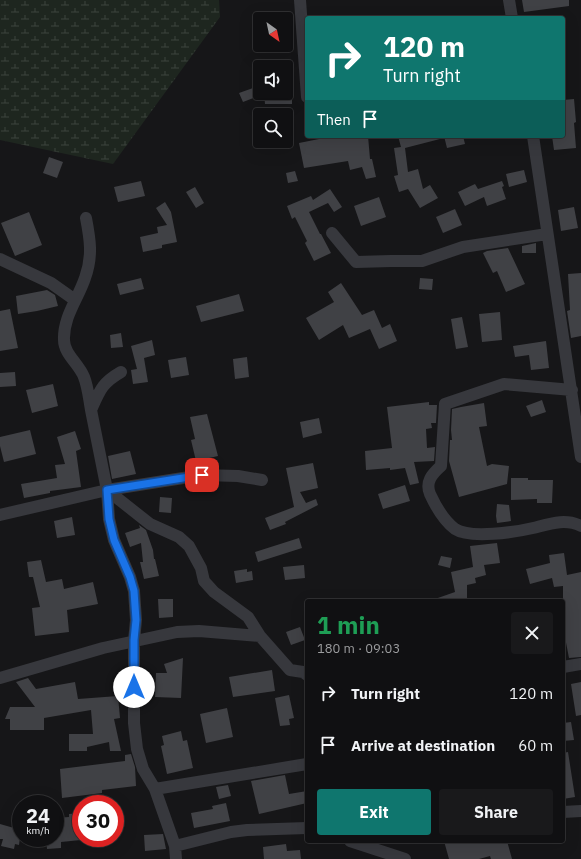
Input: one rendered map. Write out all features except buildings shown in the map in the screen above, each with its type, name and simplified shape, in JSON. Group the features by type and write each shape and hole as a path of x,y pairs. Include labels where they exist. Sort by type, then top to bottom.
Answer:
{"street":[{"path":"300,0 305,70"},
{"path":"509,0 512,16"},
{"path":"533,138 581,457"},
{"path":"86,218 91,255 86,277 65,322 64,342 69,354 84,377 107,490 109,519 114,540 130,577 134,591 136,620 134,640 134,723 137,749 144,769 155,789 175,846 176,859"},
{"path":"332,233 356,262 365,263 422,261 463,248 547,234"},
{"path":"0,259 51,283 75,300"},
{"path":"91,410 100,390 108,380 121,372"},
{"path":"572,390 504,384 445,404 441,466 431,475 428,482 429,492 442,517 456,530 475,534 497,534 525,530 558,521 570,522 581,526"},
{"path":"0,515 107,490 202,475 238,476 262,480"},
{"path":"107,490 150,524 179,537 189,546 200,568 204,581 214,592 248,617 260,636 290,670 305,673"},
{"path":"0,678 103,648 134,640 177,632 199,631 260,636"},
{"path":"565,667 581,664"},
{"path":"155,789 305,764"},
{"path":"565,812 581,811"},
{"path":"175,846 231,832 305,828"},
{"path":"356,843 404,859"}],"green space":[{"path":"0,0 219,0 220,17 113,164 0,140"}],"route":[{"path":"134,687 134,640 136,620 134,591 130,577 114,540 109,519 107,490 202,475"}]}
